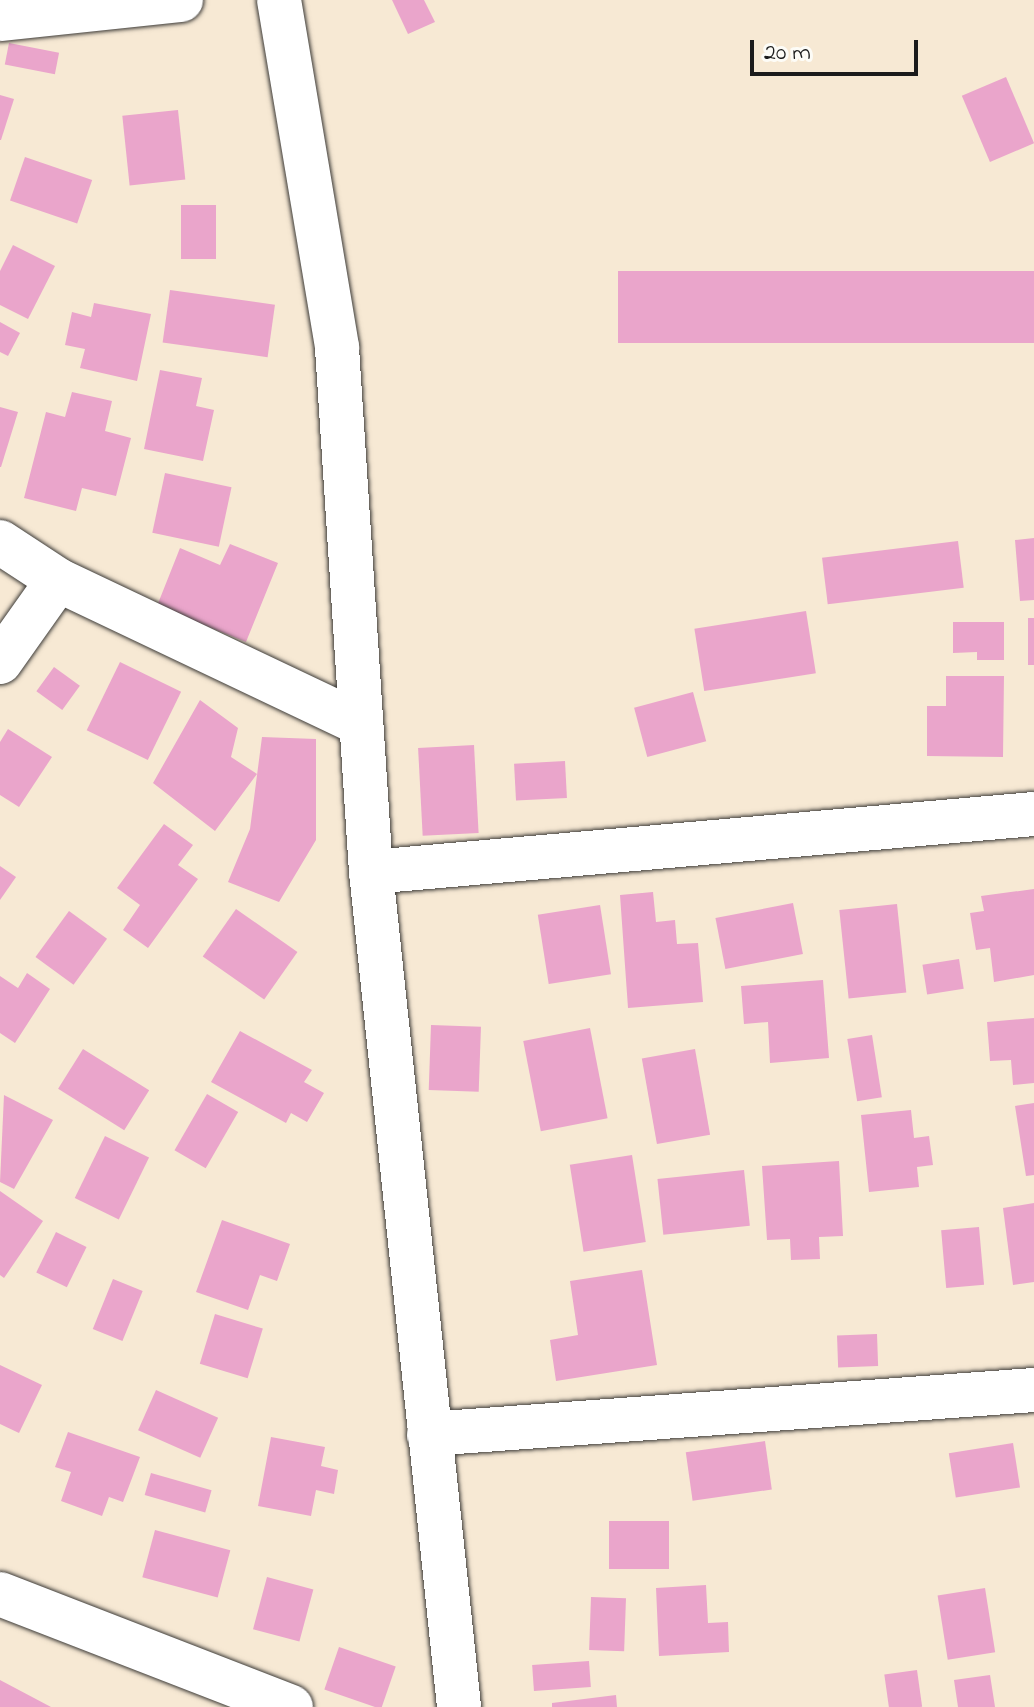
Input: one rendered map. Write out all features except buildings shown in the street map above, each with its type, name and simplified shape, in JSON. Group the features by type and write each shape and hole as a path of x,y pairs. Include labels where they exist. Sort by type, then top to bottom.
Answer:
{"street":[{"path":"0,19 119,3 181,0"},
{"path":"279,0 337,348 371,872 459,1707"},
{"path":"0,542 58,580 359,723"},
{"path":"0,662 58,580"},
{"path":"371,872 1034,814"},
{"path":"429,1434 1034,1390"},
{"path":"2,1601 291,1707"}]}
